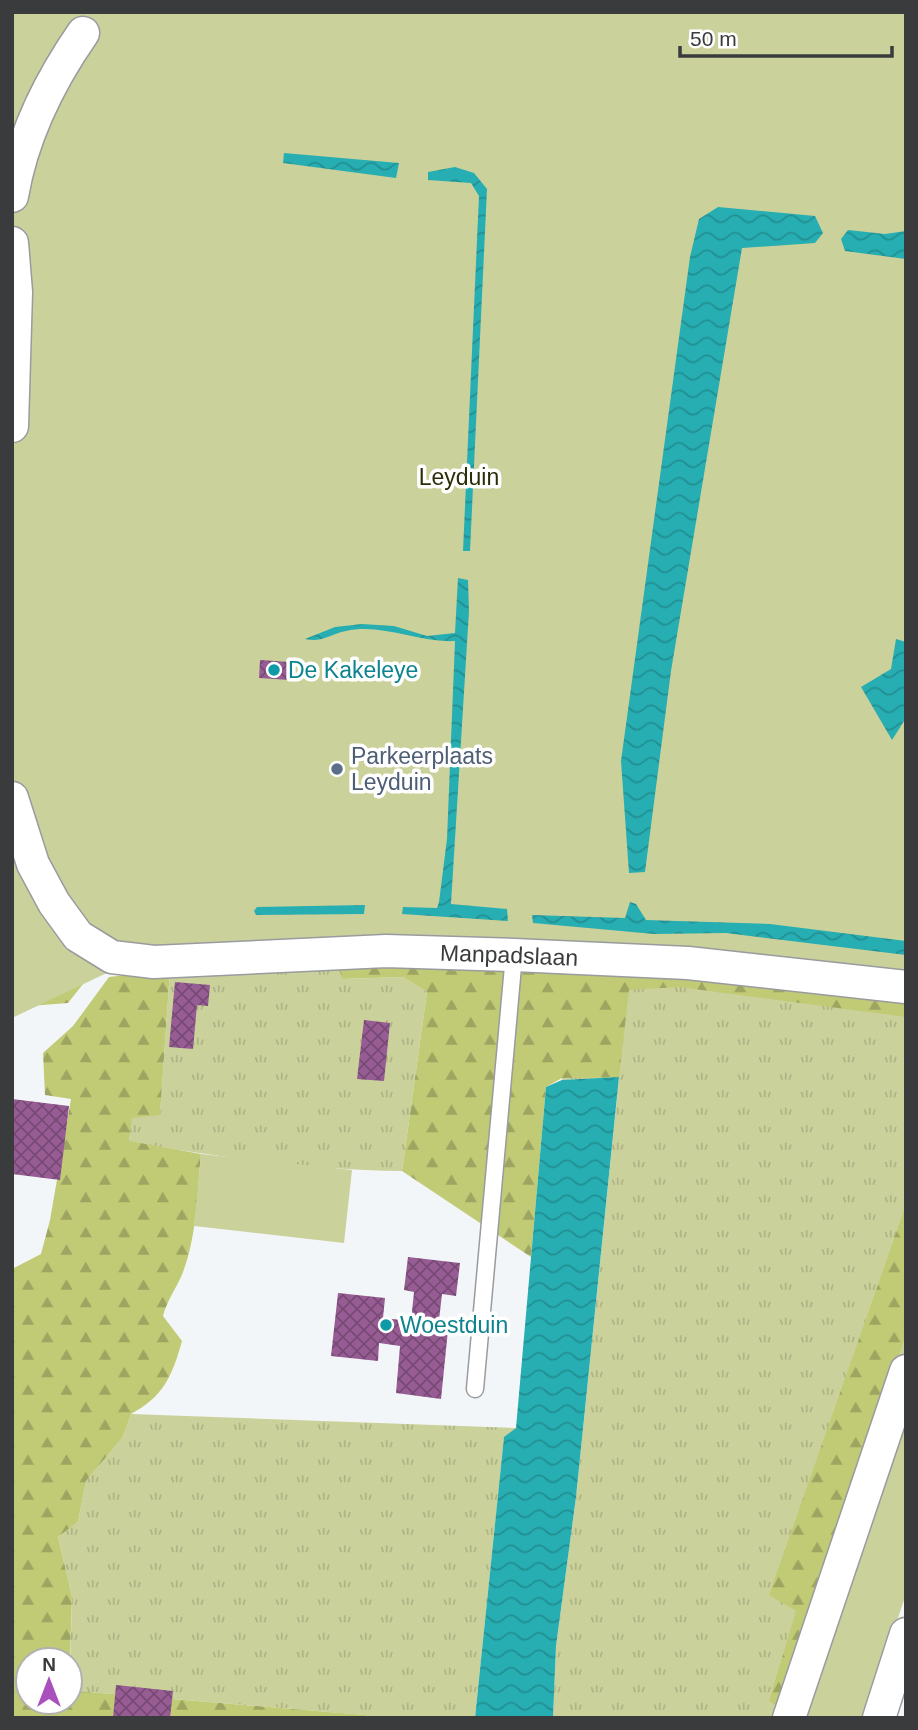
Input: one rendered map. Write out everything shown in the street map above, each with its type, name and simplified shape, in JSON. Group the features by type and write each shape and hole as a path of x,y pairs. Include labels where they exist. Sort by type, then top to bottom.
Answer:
{"street":[{"path":"12,196 26,141 42,103 83,33"},
{"path":"12,243 16,292 12,426"},
{"name":"Manpadslaan","path":"12,798 33,864 54,903 78,936 112,957 154,962 386,951 514,955 688,963 906,987"},
{"path":"789,1718 906,1371"},
{"path":"879,1718 906,1634"}],"lane":[{"path":"475,1389 514,955"}],"green space":[{"name":"Leyduin","path":"12,12 906,12 906,977 151,952 12,1018"},
{"path":"335,961 344,979 403,977 427,992 402,1171 265,1162 129,1142 131,1117 160,1114 170,970"},
{"path":"335,961 694,974 906,1000 906,1017 679,987 629,990 619,1077 562,1078 546,1087 531,1257 402,1171 427,992 403,977 343,979"},
{"path":"557,969 906,1005 906,1375 787,1718 553,1718 556,1646 576,1497 619,1078 562,1080"},
{"path":"170,970 160,1115 132,1118 129,1141 201,1154 196,1216 190,1247 181,1277 163,1316 182,1341 165,1384 151,1400 131,1414 123,1437 86,1481 78,1522 58,1537 72,1596 70,1646 14,1646 14,1716 84,1716 84,1692 365,1715 366,1718 12,1718 12,1269 41,1254 50,1220 71,1099 45,1095 43,1053 73,1026 109,977"},
{"path":"12,982 83,984 68,1003 17,1007"},
{"path":"201,1154 352,1170 344,1243 194,1226"},
{"path":"906,1205 906,1334 782,1709 769,1701 796,1611 769,1595"},
{"path":"906,1338 906,1594 865,1718 778,1718"},
{"path":"131,1414 516,1428 504,1438 475,1718 366,1718 364,1715 84,1692 84,1646 71,1646 72,1596 58,1537 78,1522 86,1481 123,1437"}],"water":[{"path":"284,153 399,163 396,178 283,163"},
{"path":"455,167 474,173 487,189 470,551 463,551 479,196 471,183 428,180 428,172"},
{"path":"718,207 815,216 823,233 815,243 742,248 671,671 645,872 629,873 621,761 690,257 699,219"},
{"path":"848,230 885,234 906,231 906,259 845,251 841,239"},
{"path":"458,578 468,580 469,611 451,904 507,909 508,921 402,914 403,907 437,908 439,902 447,839 455,641 373,629 340,632 321,639 305,639 335,627 362,624 394,626 427,636 455,633"},
{"path":"896,639 906,642 906,718 892,740 861,687 891,669"},
{"path":"630,902 636,904 646,920 770,924 906,941 906,955 726,933 654,934 533,923 532,915 625,918"},
{"path":"365,905 364,914 256,915 254,911 257,907"},
{"path":"619,1077 576,1497 556,1646 553,1718 475,1718 504,1437 516,1428 546,1087 562,1080"}],"building":[{"name":"De Kakeleye","path":"260,660 290,662 289,680 259,678"},
{"path":"175,982 210,985 208,1006 197,1005 193,1049 169,1047"},
{"path":"364,1020 390,1023 384,1081 357,1079"},
{"path":"12,1099 69,1106 60,1180 12,1174"},
{"name":"Woestduin","path":"408,1257 460,1263 456,1296 442,1294 438,1329 448,1330 441,1399 396,1393 400,1346 379,1343 378,1361 331,1356 338,1293 385,1298 383,1318 411,1321 414,1292 404,1290"},
{"path":"116,1685 173,1691 170,1718 113,1718"}],"place":[{"name":"De Kakeleye","path":"274,670"},
{"name":"Parkeerplaats Leyduin","path":"337,769"},
{"name":"Woestduin","path":"386,1325"}]}
